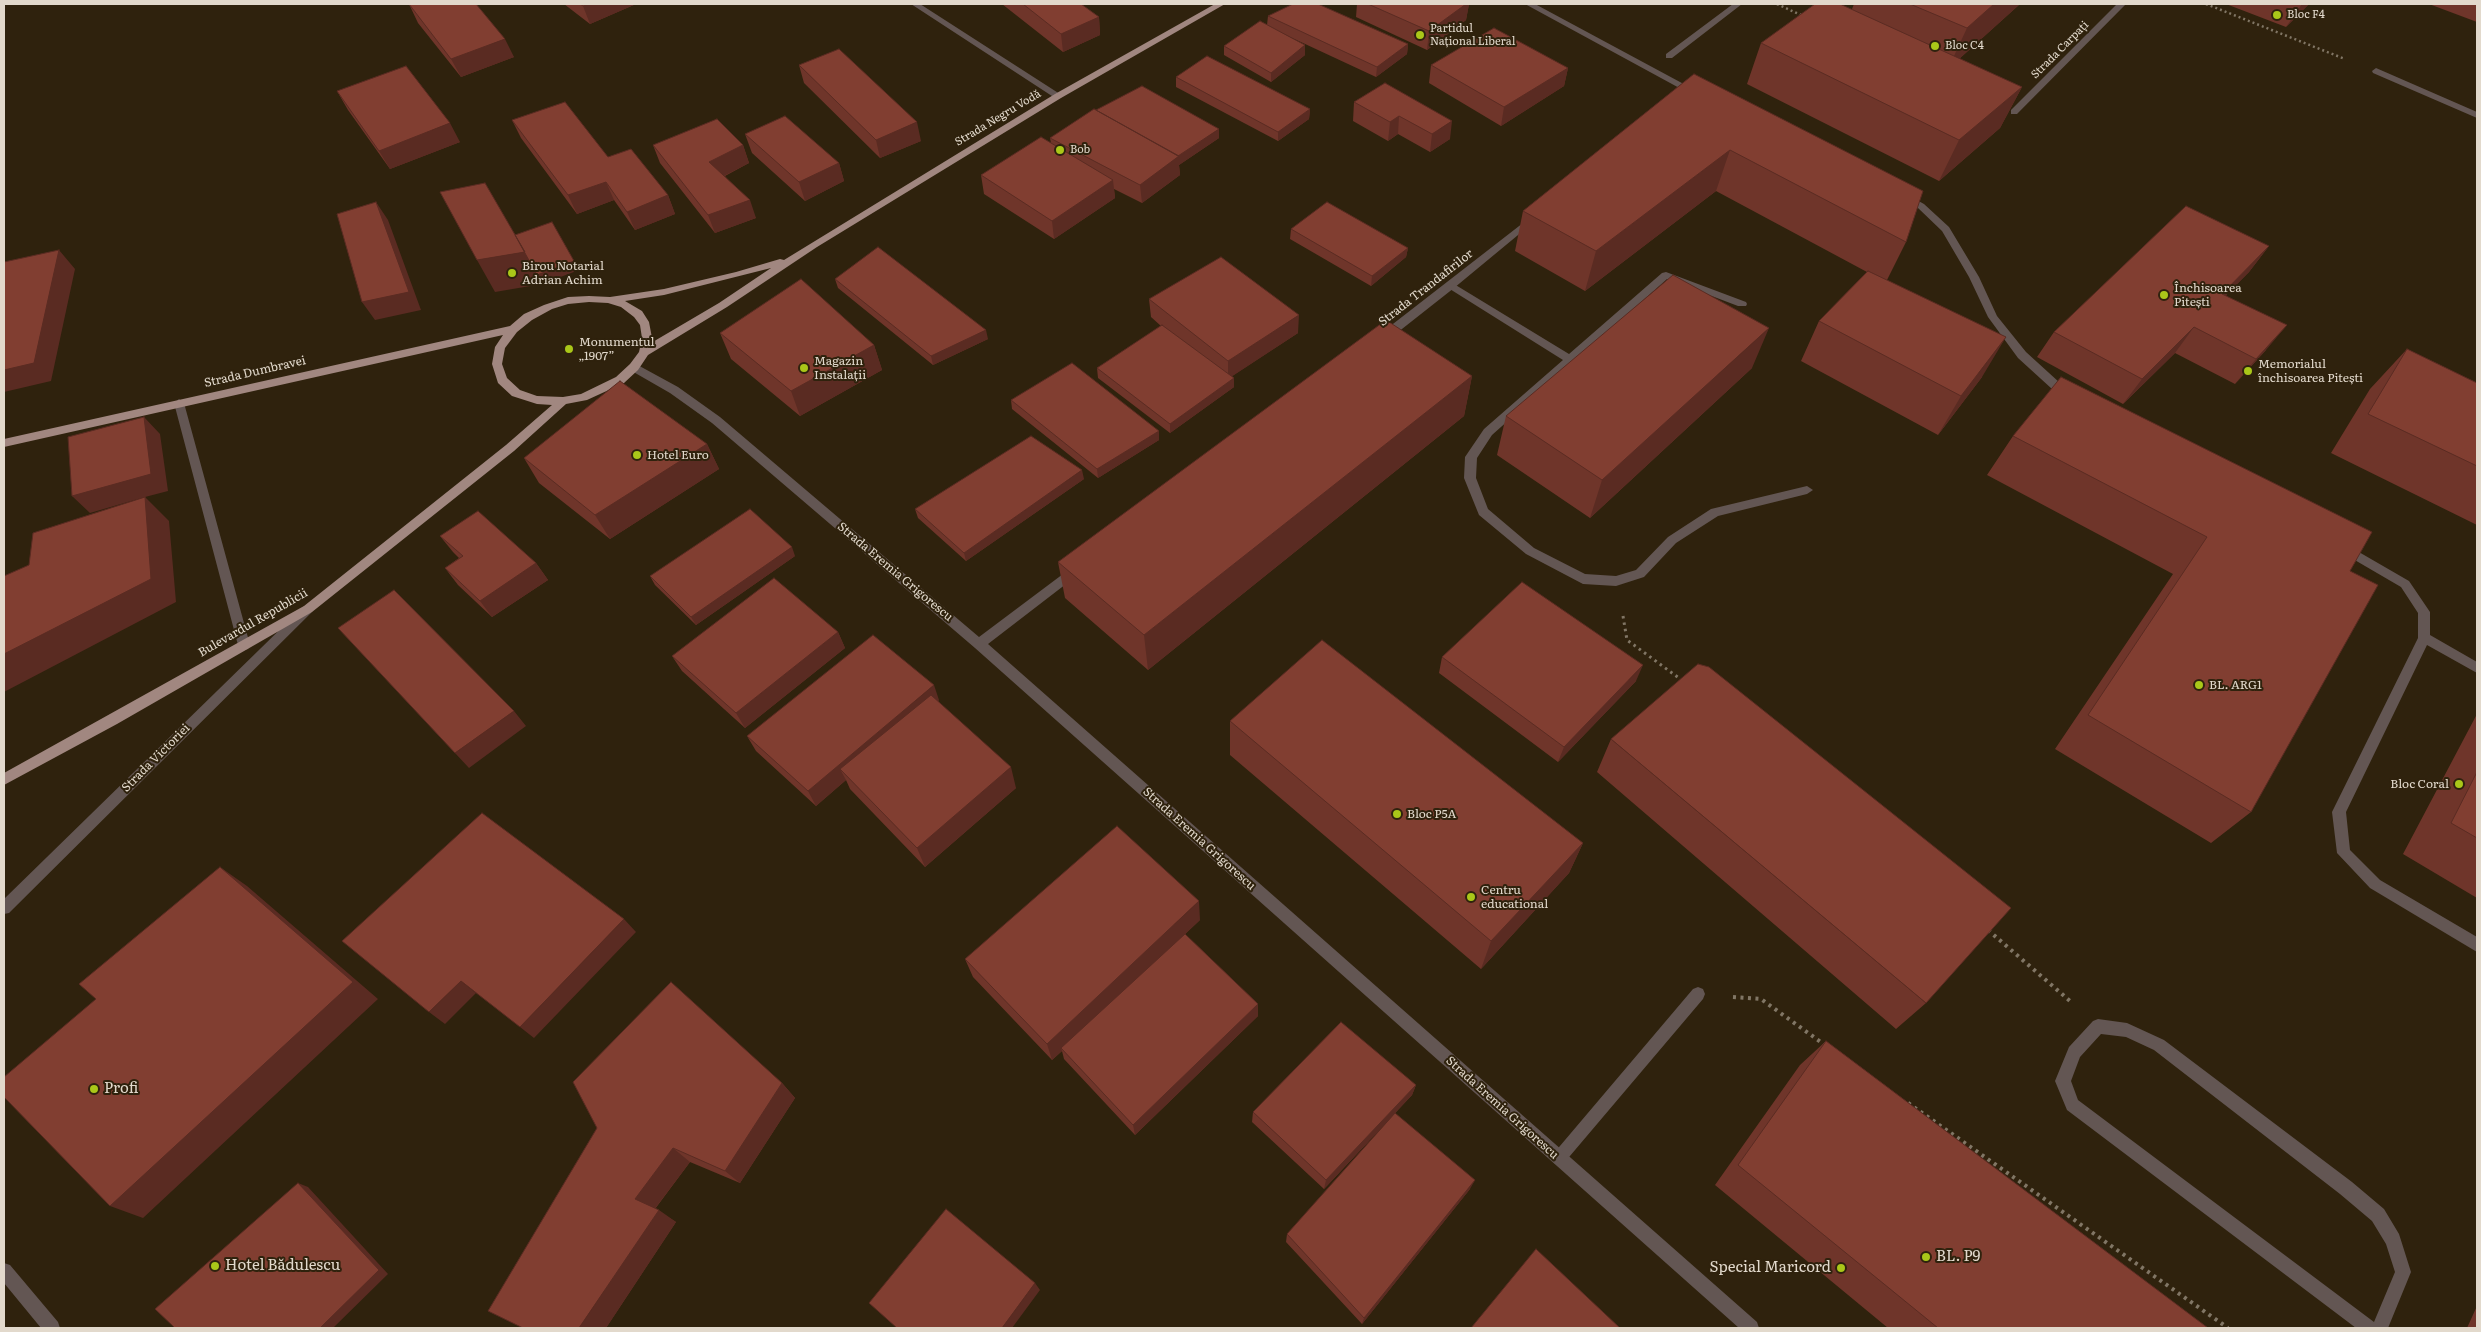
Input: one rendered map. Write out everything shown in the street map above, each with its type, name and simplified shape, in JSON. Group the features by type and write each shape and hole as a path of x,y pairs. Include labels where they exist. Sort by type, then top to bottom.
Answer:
{"main road":[{"name":"Strada Negru Vodă","path":"644,352 724,305 792,258 1058,96 1221,4"},
{"name":"Strada Negru Vodă","path":"608,300 664,292 737,275 792,258"},
{"path":"589,298 608,300 625,305 638,314 645,325 647,338 644,352 634,367 620,380 603,390 583,397 562,401 537,400 516,393 502,380 497,364 500,347 513,329 528,317 548,307 568,301 589,298"},
{"name":"Strada Dumbravei","path":"4,443 513,329"},
{"name":"Bulevardul Republicii","path":"4,779 308,609 510,448 562,401"}],"street":[{"path":"915,4 1058,96"},
{"path":"1529,4 1694,91 1674,102"},
{"path":"1669,56 1738,4"},
{"name":"Strada Carpați","path":"2014,112 2122,4"},
{"path":"2376,72 2477,115"},
{"path":"1897,192 1921,206 1946,228 1974,277 1993,317 2022,355 2075,402"},
{"name":"Strada Trandafirilor","path":"1372,346 1450,286 1543,210"},
{"path":"1742,304 1666,275 1488,432 1471,458 1470,478 1483,512 1530,551 1583,579 1616,581 1640,574 1672,540 1715,512 1807,490"},
{"path":"1450,286 1569,359"},
{"name":"Strada Eremia Grigorescu","path":"634,367 674,390 716,420 980,644 1751,1328"},
{"path":"179,403 244,645"},
{"path":"2331,542 2366,560 2404,584 2424,612 2424,638 2339,812 2344,853 2375,884 2477,945"},
{"path":"980,644 1082,566"},
{"name":"Strada Victoriei","path":"4,908 308,609"},
{"path":"2424,638 2477,668"},
{"path":"1559,1158 1698,994"},
{"path":"2369,1328 2072,1105 2063,1081 2074,1052 2098,1026 2127,1030 2159,1045 2346,1188 2378,1215 2393,1240 2403,1272 2380,1328"},
{"path":"4,1271 52,1328"}],"path":[{"path":"1776,4 1812,20"},
{"path":"2206,4 2376,72"},
{"path":"1616,581 1627,640 1690,686"},
{"path":"1982,925 2098,1026"},
{"path":"1698,994 1761,1000 1834,1050"},
{"path":"1906,1102 2228,1328"}],"building":[{"path":"409,4 476,4 505,39 451,59"},
{"path":"1023,4 1081,4 1099,17 1061,34"},
{"path":"1293,4 1318,4 1408,44 1377,67 1268,16"},
{"path":"1368,4 1466,4 1429,31"},
{"path":"1815,4 1840,4 2022,87 1959,140 1761,43"},
{"path":"1910,4 1994,4 1967,28"},
{"path":"1260,21 1305,45 1271,73 1224,46"},
{"path":"1494,28 1568,68 1504,107 1431,65"},
{"path":"839,49 917,122 876,140 799,65"},
{"path":"1207,56 1310,109 1278,132 1176,77"},
{"path":"406,66 450,123 379,151 337,91"},
{"path":"1694,74 1923,191 1906,242 1730,150 1596,251 1523,211"},
{"path":"1385,83 1452,121 1432,134 1399,116 1390,122 1354,102"},
{"path":"1142,86 1219,129 1178,156 1096,110"},
{"path":"565,102 608,157 631,149 668,195 627,212 606,182 568,195 512,120"},
{"path":"1094,109 1179,156 1140,185 1050,138"},
{"path":"785,116 839,163 799,182 745,134"},
{"path":"717,119 743,145 709,162 750,200 708,215 653,145"},
{"path":"1041,137 1113,180 1052,221 981,175"},
{"path":"485,183 525,252 477,260 440,192"},
{"path":"376,202 409,292 362,302 337,214"},
{"path":"1327,202 1408,248 1372,276 1291,229"},
{"name":"Închisoarea Pitești","path":"2186,206 2269,246 2222,294 2287,325 2256,359 2194,327 2142,379 2054,332"},
{"path":"552,222 574,261 537,275 515,235"},
{"path":"878,247 986,330 931,356 835,279"},
{"path":"59,250 34,363 4,370 4,262"},
{"path":"1221,257 1299,315 1228,361 1149,299"},
{"path":"1868,271 2006,337 1961,396 1819,321"},
{"path":"1673,275 1769,328 1602,480 1506,416"},
{"path":"801,279 874,345 791,391 720,333"},
{"path":"1386,320 1472,376 1144,635 1058,562"},
{"path":"1162,325 1234,378 1170,424 1097,368"},
{"path":"2407,349 2477,383 2477,466 2368,414"},
{"path":"1072,363 1159,431 1097,469 1011,400"},
{"name":"BL. ARG1","path":"2061,377 2372,532 2350,571 2378,585 2251,812 2088,715 2207,537 2013,436"},
{"path":"620,381 707,444 595,515 524,458"},
{"path":"144,417 151,474 72,496 68,437"},
{"path":"1031,436 1082,470 964,553 915,509"},
{"path":"145,497 151,579 4,654 4,576 29,565 33,533"},
{"path":"750,509 792,547 691,617 650,576"},
{"path":"478,511 536,563 480,601 445,568 463,556 440,536"},
{"path":"774,578 838,632 736,713 672,656"},
{"path":"1522,582 1643,665 1564,747 1442,657"},
{"path":"394,590 514,711 455,753 338,628"},
{"path":"873,635 934,685 808,791 747,736"},
{"name":"Bloc P5A","path":"1322,640 1583,843 1491,941 1230,721"},
{"path":"1698,664 1709,667 2011,908 1926,1003 1611,739"},
{"path":"931,695 1011,767 917,848 840,769"},
{"path":"2477,772 2477,838 2451,823"},
{"path":"482,813 624,919 520,1027 461,981 429,1012 342,941"},
{"path":"1117,826 1199,901 1047,1044 965,959"},
{"path":"220,867 353,982 110,1206 4,1097 4,1077 96,999 79,984"},
{"path":"1185,934 1258,1004 1133,1125 1061,1048"},
{"path":"671,982 782,1083 725,1171 673,1148 635,1199 659,1210 579,1328 523,1328 488,1311 597,1128 573,1082"},
{"path":"1341,1022 1416,1085 1326,1180 1253,1112"},
{"name":"BL. P9","path":"1826,1041 2208,1328 1938,1328 1738,1165"},
{"path":"1395,1113 1475,1180 1364,1318 1287,1234"},
{"path":"298,1183 379,1270 320,1328 175,1328 155,1309"},
{"path":"946,1209 1035,1283 1002,1328 897,1328 869,1303"},
{"path":"1536,1249 1620,1328 1471,1328"}],"place":[{"name":"Bloc F4","path":"2277,15"},
{"name":"Partidul Național Liberal","path":"1420,35"},
{"name":"Bloc C4","path":"1935,46"},
{"name":"Bob","path":"1060,150"},
{"name":"Birou Notarial Adrian Achim","path":"512,273"},
{"name":"Închisoarea Pitești","path":"2164,295"},
{"name":"Monumentul „1907”","path":"569,349"},
{"name":"Magazin Instalații","path":"804,368"},
{"name":"Memorialul închisoarea Pitești","path":"2248,371"},
{"name":"Hotel Euro","path":"637,455"},
{"name":"BL. ARG1","path":"2199,685"},
{"name":"Bloc Coral","path":"2459,784"},
{"name":"Bloc P5A","path":"1397,814"},
{"name":"Centru educational","path":"1471,897"},
{"name":"Profi","path":"94,1089"},
{"name":"BL. P9","path":"1926,1257"},
{"name":"Hotel Bădulescu","path":"215,1266"},
{"name":"Special Maricord","path":"1841,1268"}]}
